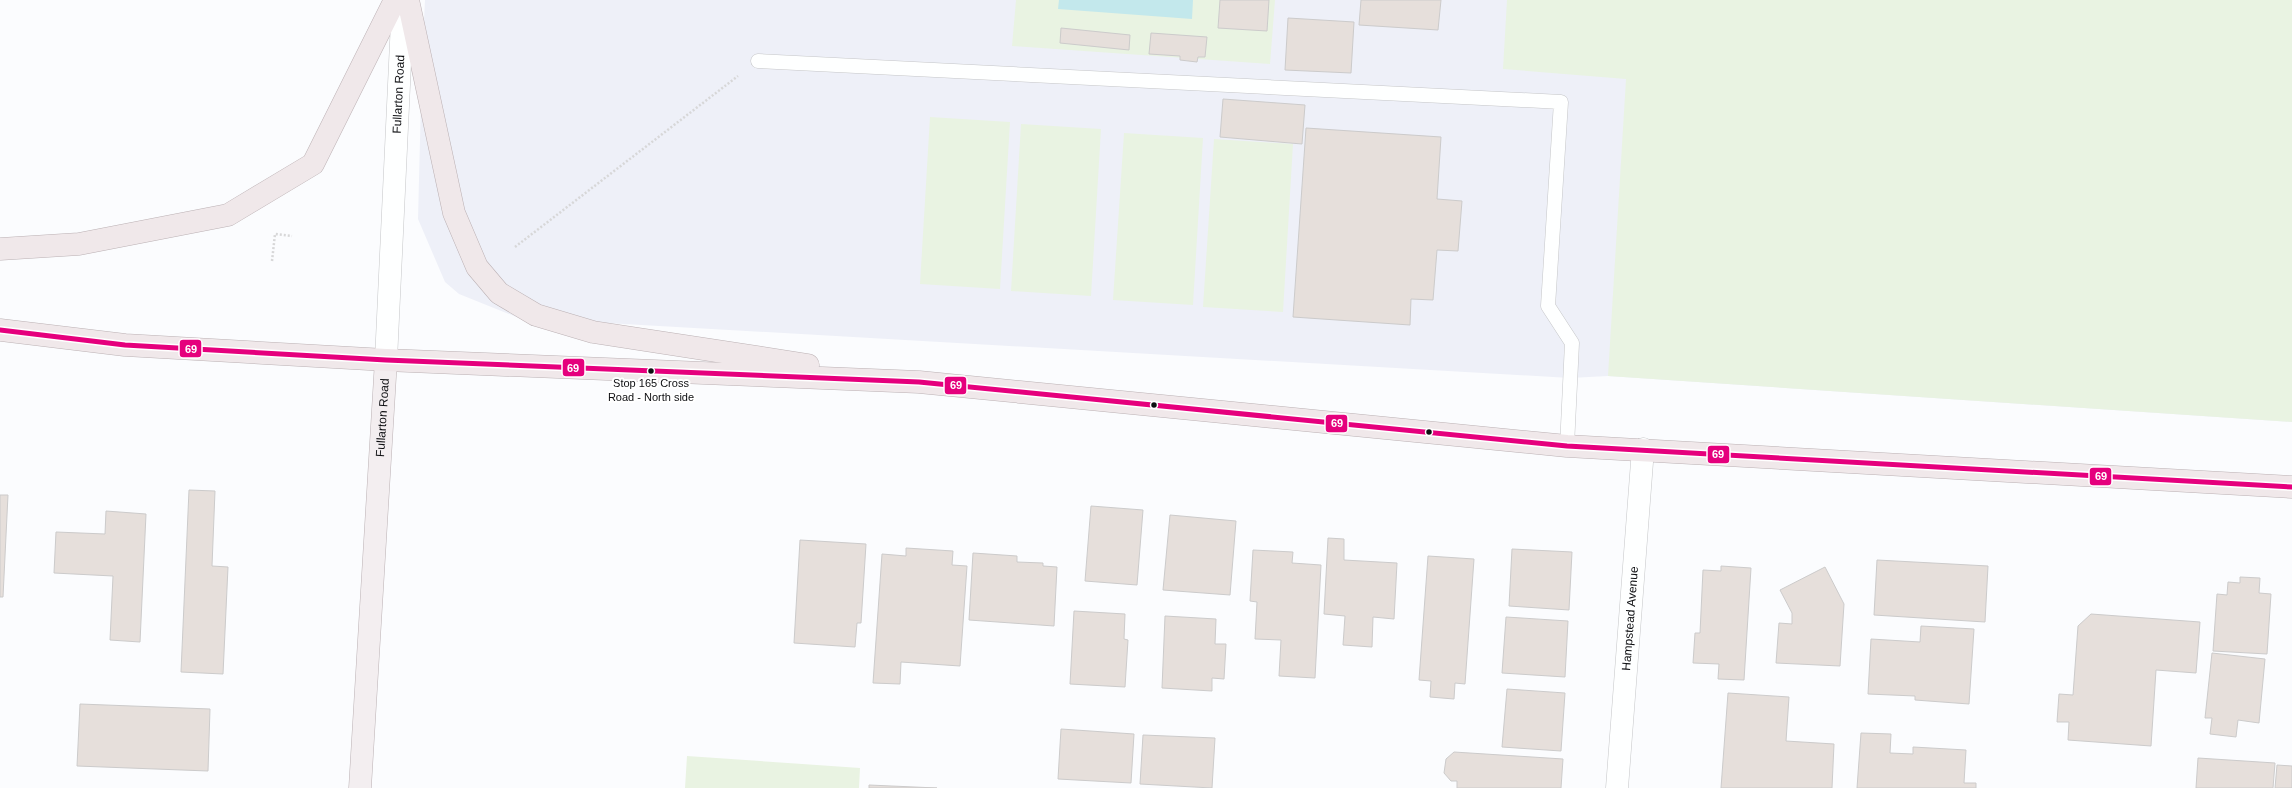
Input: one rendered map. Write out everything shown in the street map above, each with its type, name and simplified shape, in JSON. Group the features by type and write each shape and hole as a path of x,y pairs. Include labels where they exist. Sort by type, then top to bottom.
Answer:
{"highway":[{"path":"0,250 79,244 228,215 312,164 395,0"},
{"path":"408,0 454,214 477,267 499,293 536,315 593,332 919,382 1567,446 1643,449 2292,487"},
{"path":"0,330 126,345 386,360 919,382"}],"main road":[{"name":"Fullarton Road","path":"360,788 386,360 403,0"},
{"name":"Hampstead Avenue","path":"1617,788 1643,449"}],"lane":[{"path":"758,61 1561,102 1548,306 1572,343 1567,446"}],"path":[{"path":"515,247 758,61"},
{"path":"272,261 275,234 292,236"}],"shaded area":[{"path":"425,0 2292,0 2292,422 1608,376 1570,378 519,318 459,294 445,282 418,219"}],"green space":[{"path":"1016,0 1275,0 1270,64 1012,46"},
{"path":"1507,0 2292,0 2292,422 1608,376 1626,79 1503,69"},
{"path":"930,117 1010,122 1000,289 920,284"},
{"path":"1021,124 1101,129 1091,296 1011,291"},
{"path":"1124,133 1203,138 1193,305 1113,300"},
{"path":"1214,139 1293,144 1283,312 1203,307"},
{"path":"687,756 860,768 859,788 685,788"}],"water":[{"path":"1059,0 1193,0 1192,19 1058,9"}],"building":[{"path":"1220,0 1269,0 1267,31 1218,28"},
{"path":"1361,0 1441,0 1438,30 1359,25"},
{"path":"1288,18 1354,22 1351,73 1285,70"},
{"path":"1061,28 1130,35 1129,50 1060,43"},
{"path":"1151,33 1207,37 1205,57 1198,57 1197,62 1180,60 1180,56 1149,54"},
{"path":"1223,99 1305,105 1302,144 1220,137"},
{"path":"1306,128 1441,137 1437,199 1462,201 1458,251 1437,250 1433,300 1411,299 1410,325 1293,317"},
{"path":"189,490 215,491 212,566 228,567 223,674 181,672"},
{"path":"0,495 8,495 3,597 0,597"},
{"path":"1091,506 1143,510 1137,585 1085,581"},
{"path":"106,511 146,514 140,642 110,640 113,576 54,573 56,532 105,534"},
{"path":"1170,515 1236,521 1230,595 1163,590"},
{"path":"1328,538 1344,539 1344,560 1397,563 1394,619 1373,617 1372,647 1343,645 1345,616 1324,614"},
{"path":"800,540 866,544 861,623 857,623 855,647 794,643"},
{"path":"906,548 953,551 952,565 967,566 960,666 901,662 900,684 873,683 882,554 906,556"},
{"path":"1512,549 1572,552 1569,610 1509,606"},
{"path":"1253,550 1293,552 1292,563 1321,565 1315,678 1279,676 1281,640 1255,639 1257,602 1250,601"},
{"path":"973,553 1017,556 1017,562 1043,563 1043,566 1057,567 1054,626 969,620"},
{"path":"1428,556 1474,559 1465,684 1455,683 1454,699 1430,697 1431,681 1419,680"},
{"path":"1877,560 1988,566 1985,622 1874,615"},
{"path":"1721,566 1751,568 1744,680 1718,679 1719,664 1693,663 1695,633 1700,633 1703,570 1721,571"},
{"path":"1825,567 1844,604 1840,666 1776,663 1779,623 1792,624 1792,613 1780,590"},
{"path":"2240,577 2260,578 2259,593 2271,594 2267,654 2213,651 2217,594 2227,595 2228,582 2240,583"},
{"path":"1074,611 1125,614 1124,639 1128,640 1125,687 1070,684"},
{"path":"2091,614 2200,622 2196,673 2156,670 2151,746 2068,740 2069,722 2057,722 2059,694 2073,695 2078,626"},
{"path":"1165,616 1216,619 1215,644 1226,644 1224,679 1212,678 1212,691 1162,688"},
{"path":"1506,617 1568,621 1565,677 1502,673"},
{"path":"1921,626 1974,629 1969,704 1915,700 1915,696 1868,694 1871,639 1920,642"},
{"path":"2212,653 2265,659 2259,723 2238,720 2236,737 2210,734 2212,718 2205,718"},
{"path":"1507,689 1565,693 1561,751 1502,747"},
{"path":"1728,693 1789,697 1786,741 1834,744 1832,788 1721,788"},
{"path":"80,704 210,709 208,771 77,766"},
{"path":"1061,729 1134,734 1131,783 1058,779"},
{"path":"1861,733 1891,734 1890,753 1913,754 1913,747 1966,750 1964,783 1976,783 1976,788 1857,788"},
{"path":"1143,735 1215,738 1212,788 1140,784"},
{"path":"1454,752 1563,759 1561,788 1457,788 1457,781 1451,781 1444,773 1446,759"},
{"path":"2198,758 2275,763 2273,788 2196,788"},
{"path":"2277,765 2292,766 2292,788 2275,788"},
{"path":"869,785 937,788 869,788"}],"transit line":[{"name":"69","path":"0,330 125,345 386,360 919,382 1567,446 2292,487"}],"place":[{"name":"Stop 165 Cross Road - North side","path":"651,371"}]}
